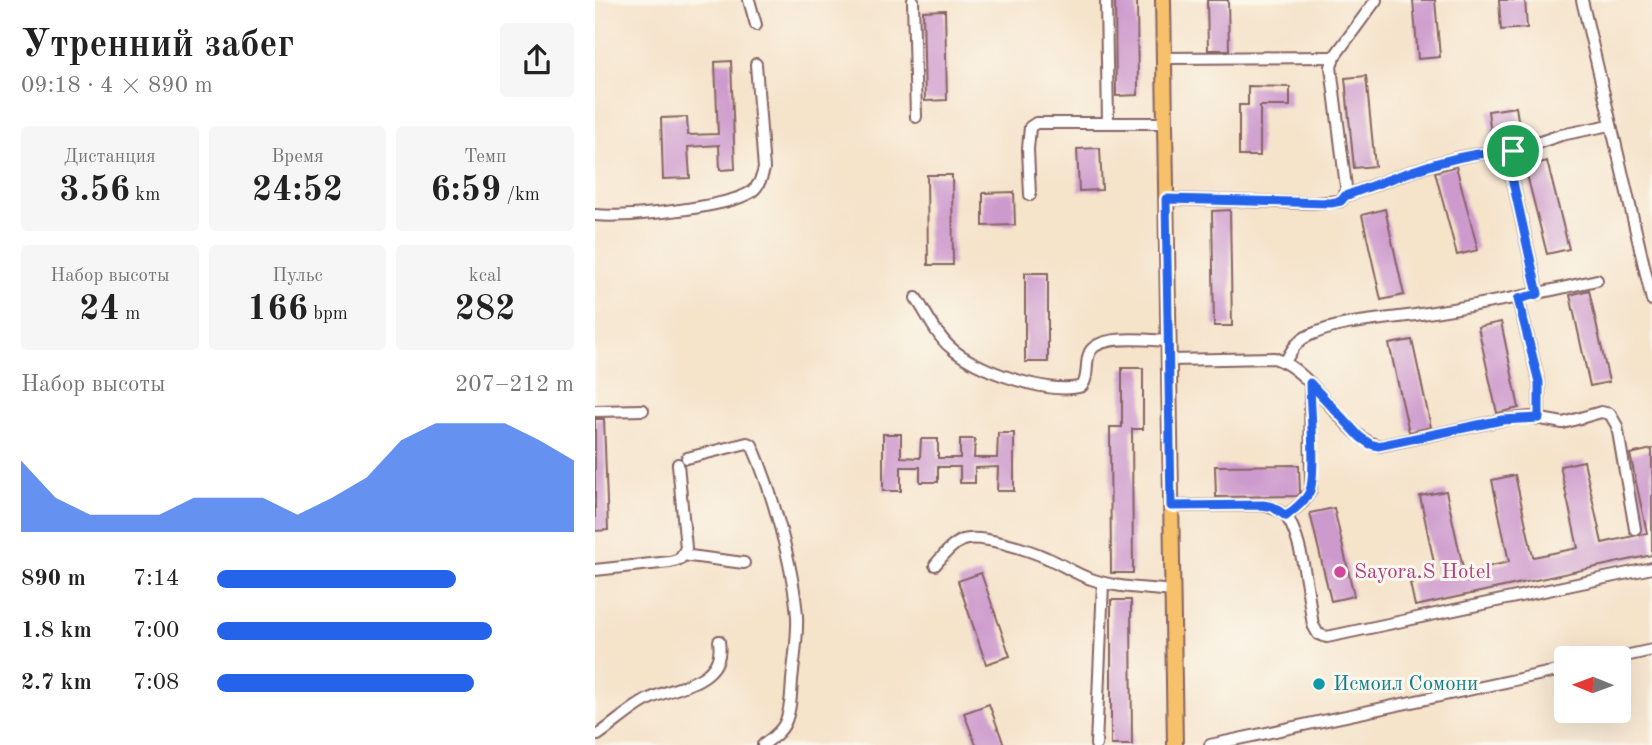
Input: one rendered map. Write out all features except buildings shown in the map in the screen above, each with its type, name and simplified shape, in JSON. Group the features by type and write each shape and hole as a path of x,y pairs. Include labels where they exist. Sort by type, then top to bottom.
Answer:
{"main road":[{"path":"1163,0 1175,745"}],"street":[{"path":"749,0 756,25"},
{"path":"913,0 916,117"},
{"path":"1105,0 1108,123"},
{"path":"1345,196 1331,67 1334,57 1376,0"},
{"path":"1582,0 1652,300"},
{"path":"1164,58 1334,57"},
{"path":"595,215 616,216 722,204 752,191 762,179 764,169 756,64"},
{"path":"1030,194 1028,149 1030,127 1036,123 1165,123"},
{"path":"1166,199 1331,203 1437,162 1482,152 1513,151 1561,135 1610,125"},
{"path":"1513,151 1511,173 1538,294"},
{"path":"1285,362 1295,344 1331,328 1518,299 1597,280"},
{"path":"916,298 951,349 999,375 1061,389 1082,386 1086,382 1088,356 1092,347 1117,340 1168,341"},
{"path":"1518,299 1539,382 1539,418"},
{"path":"1169,360 1274,358 1285,362 1310,383 1360,437 1378,446 1502,420 1539,418 1563,423 1601,412 1609,414 1617,426 1635,529"},
{"path":"1286,516 1303,502 1311,490 1310,383"},
{"path":"595,411 643,410"},
{"path":"595,570 680,559 686,548 682,461 747,443 752,445 778,524 792,579 797,619 790,705 786,722 763,745"},
{"path":"1171,506 1263,505 1273,507 1286,516 1297,543 1314,625 1318,634 1327,637 1652,568"},
{"path":"935,565 961,541 971,538 1046,557 1086,578 1103,583 1171,592"},
{"path":"682,555 744,563"},
{"path":"1096,745 1103,583"},
{"path":"607,745 597,733 646,700 689,685 708,673 719,660 719,641"},
{"path":"1631,655 1652,650"},
{"path":"1210,745 1554,672"}],"place":[{"name":"Sayora.S Hotel","path":"1340,572"},
{"name":"Исмоил Сомони","path":"1319,684"}],"route":[{"path":"1513,151 1511,173 1538,294 1518,299 1539,382 1539,418 1502,420 1378,446 1360,437 1310,383 1311,490 1303,502 1286,516 1273,507 1263,505 1171,506 1166,199 1331,203 1437,162 1482,152 1513,151"}]}
